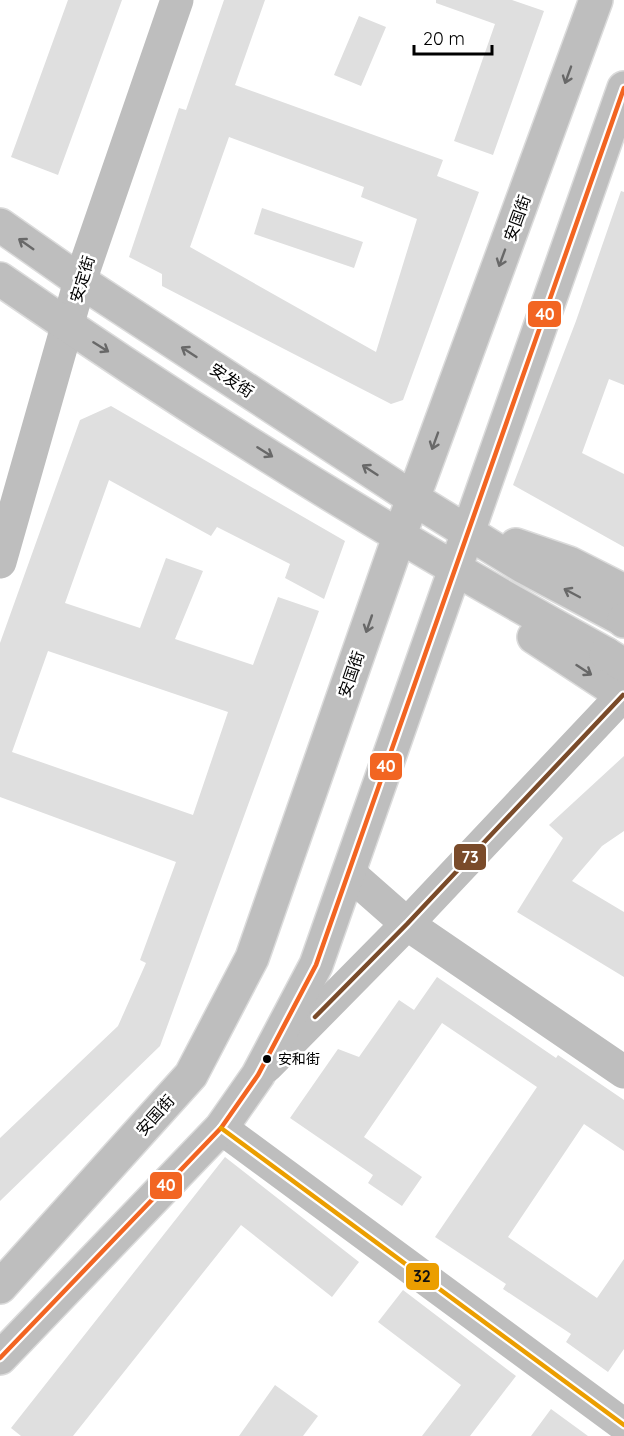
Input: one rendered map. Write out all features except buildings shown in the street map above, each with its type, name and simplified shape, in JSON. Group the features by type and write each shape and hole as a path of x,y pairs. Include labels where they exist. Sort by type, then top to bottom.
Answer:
{"main road":[{"name":"安定街","path":"0,562 69,327 80,281 177,0"},
{"name":"安国街","path":"0,1287 191,1075 252,958 399,537 596,0"},
{"path":"0,1358 222,1128 258,1075 316,965 624,88"},
{"name":"安发街","path":"0,225 80,281 414,499 524,567 624,620"},
{"path":"0,279 69,327 399,537 615,659"},
{"name":"安发街","path":"467,530 569,563 624,591"},
{"path":"258,1075 407,924 624,695 535,638 455,569"},
{"path":"349,873 407,924 624,1072"},
{"path":"222,1128 624,1425"}],"transit line":[{"name":"40","path":"0,1358 221,1128 258,1075 316,965 624,88"},
{"name":"73","path":"315,1017 407,924 623,695"},
{"name":"32","path":"221,1128 624,1425"}],"place":[{"name":"安和街","path":"267,1059"}]}
